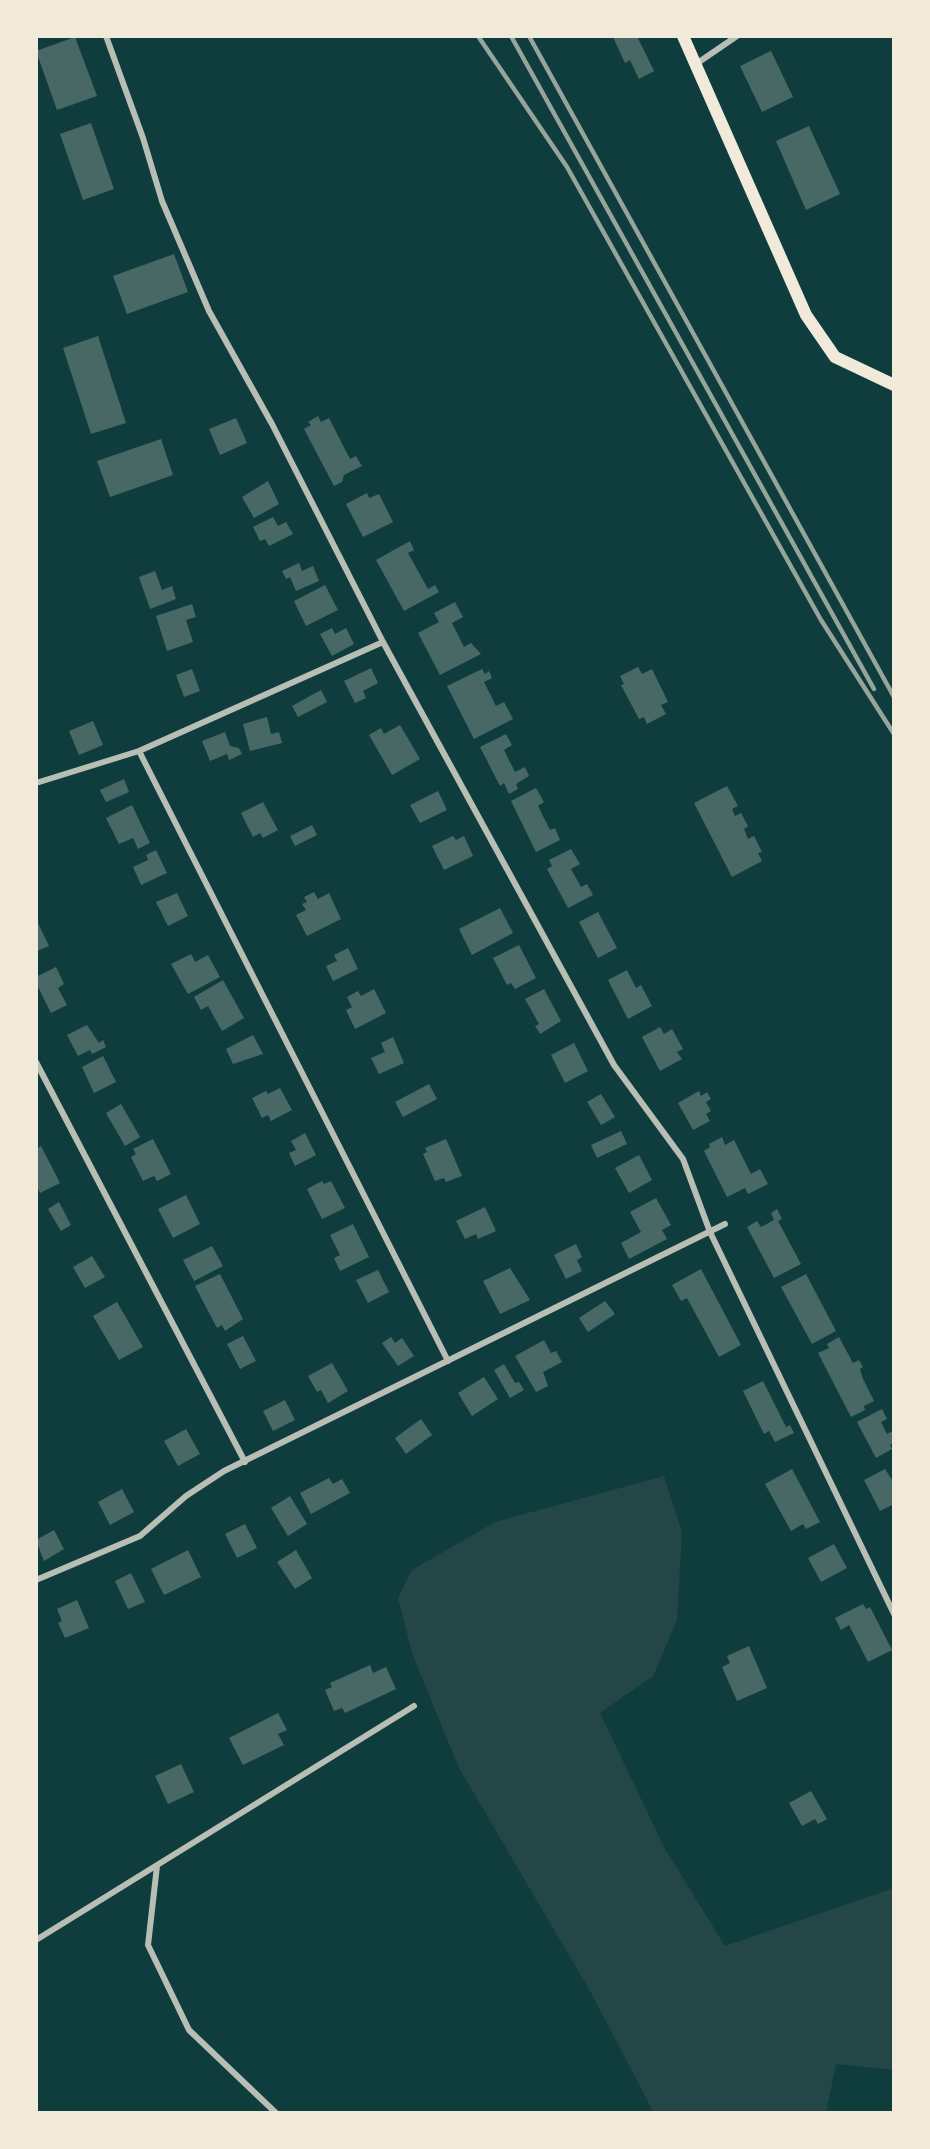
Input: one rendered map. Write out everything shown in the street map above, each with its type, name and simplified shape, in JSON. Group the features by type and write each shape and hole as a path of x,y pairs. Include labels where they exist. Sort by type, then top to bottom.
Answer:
{"main road":[{"path":"683,36 806,315 835,357 894,385"}],"street":[{"path":"106,36 143,138 162,201 209,311 272,424 383,642 614,1065 682,1159 710,1232 894,1614"},
{"path":"696,64 737,36"},
{"path":"36,783 139,751 383,642"},
{"path":"139,751 448,1361"},
{"path":"36,1062 245,1462"},
{"path":"36,1580 140,1536 186,1496 224,1471 725,1224"},
{"path":"36,1940 414,1706"},
{"path":"157,1866 148,1945 158,1966 189,2030 276,2113"}],"shaded area":[{"path":"664,1476 682,1532 677,1620 653,1676 600,1713 665,1849 725,1946 894,1888 894,2070 836,2064 826,2113 654,2113 590,1991 459,1768 413,1656 398,1598 412,1570 495,1522"}],"building":[{"path":"637,36 654,71 639,79 630,60 625,63 613,37"},
{"path":"75,37 97,96 57,110 36,51"},
{"path":"771,51 793,97 762,112 740,66"},
{"path":"91,123 114,189 83,200 60,134"},
{"path":"809,126 840,194 806,210 776,141"},
{"path":"174,254 188,292 127,314 113,276"},
{"path":"98,336 126,423 91,434 63,348"},
{"path":"318,416 321,422 329,418 350,459 356,456 362,466 344,475 342,482 334,486 304,429 311,425 308,422"},
{"path":"236,418 247,443 220,455 209,429"},
{"path":"161,439 173,475 110,497 97,461"},
{"path":"268,481 279,504 254,518 242,497"},
{"path":"367,493 369,498 379,494 393,522 363,537 346,504"},
{"path":"273,517 278,526 286,522 293,534 269,546 265,539 260,541 253,527"},
{"path":"410,541 414,550 408,553 428,589 435,585 439,592 404,611 376,560"},
{"path":"299,563 302,571 313,566 319,581 296,591 290,577 286,579 282,571"},
{"path":"155,571 162,590 172,586 176,599 150,609 139,577"},
{"path":"325,585 338,610 306,626 294,601"},
{"path":"455,602 463,617 452,623 464,647 471,643 481,654 440,675 418,633 439,622 434,613"},
{"path":"192,604 196,617 186,620 193,642 167,651 156,616"},
{"path":"332,628 335,634 346,628 354,644 332,656 320,634"},
{"path":"638,667 642,674 652,669 668,702 661,705 666,714 647,724 644,717 639,719 621,685 624,684 620,676"},
{"path":"371,668 378,683 363,691 366,698 355,703 344,681"},
{"path":"192,669 200,691 184,697 176,675"},
{"path":"482,669 485,674 489,671 492,678 484,682 496,706 504,702 513,719 474,739 447,686"},
{"path":"321,690 327,702 298,717 292,706"},
{"path":"267,717 271,734 279,732 282,743 250,751 243,724"},
{"path":"93,721 103,745 79,755 69,731"},
{"path":"400,725 420,759 392,775 369,735 381,728 384,734"},
{"path":"225,732 230,746 239,748 242,754 229,760 227,754 210,761 202,741"},
{"path":"506,734 512,745 504,750 515,772 525,767 529,776 516,784 518,789 509,794 504,783 500,786 480,747"},
{"path":"124,779 129,792 106,802 100,790"},
{"path":"727,786 738,806 732,809 735,816 741,813 748,826 744,829 748,839 754,836 762,852 758,853 762,861 732,877 694,803"},
{"path":"536,788 544,802 538,806 550,830 555,828 560,840 536,852 511,801"},
{"path":"438,791 447,810 420,823 410,805"},
{"path":"263,802 278,830 263,838 260,833 253,837 241,813"},
{"path":"132,805 150,843 138,849 133,838 119,844 106,818"},
{"path":"312,825 317,835 295,846 290,836"},
{"path":"453,836 456,840 464,836 473,856 444,870 432,846"},
{"path":"571,849 580,864 571,869 581,887 587,884 593,895 568,908 547,869 552,866 549,860"},
{"path":"156,850 167,873 141,885 133,867 148,860 146,855"},
{"path":"314,892 318,899 329,893 341,919 307,936 296,915 306,910 302,904 307,902 304,897"},
{"path":"177,893 188,916 168,926 156,902"},
{"path":"500,908 513,933 472,955 459,929"},
{"path":"598,912 617,948 598,958 579,922"},
{"path":"36,919 49,946 37,951 36,949"},
{"path":"519,945 536,978 515,989 511,983 507,985 493,958"},
{"path":"348,948 358,969 333,981 326,966 337,961 334,955"},
{"path":"191,954 195,962 208,955 220,977 188,994 171,964"},
{"path":"56,967 64,984 58,988 67,1005 51,1013 36,983 36,977"},
{"path":"627,970 636,988 641,985 652,1006 628,1019 608,980"},
{"path":"223,980 244,1018 222,1031 208,1006 201,1010 194,997"},
{"path":"374,989 386,1013 355,1029 346,1010 352,1007 347,997 358,991 361,996"},
{"path":"544,989 561,1021 540,1034 535,1026 539,1024 525,999"},
{"path":"87,1025 99,1043 103,1040 106,1047 92,1054 90,1050 78,1056 67,1035"},
{"path":"660,1027 664,1034 672,1029 683,1049 677,1052 682,1059 660,1071 642,1037"},
{"path":"253,1035 263,1054 233,1064 226,1049"},
{"path":"393,1037 404,1063 379,1074 371,1058 385,1052 381,1043"},
{"path":"574,1043 588,1071 565,1083 551,1055"},
{"path":"103,1056 116,1082 94,1093 82,1067"},
{"path":"429,1084 437,1099 403,1117 395,1102"},
{"path":"280,1088 292,1110 271,1121 268,1115 262,1118 252,1098 266,1091 268,1094"},
{"path":"699,1091 701,1096 707,1092 711,1099 706,1102 711,1111 706,1114 710,1121 693,1130 678,1103"},
{"path":"601,1094 615,1117 601,1125 587,1102"},
{"path":"121,1104 140,1137 125,1146 106,1113"},
{"path":"621,1131 627,1144 597,1158 591,1145"},
{"path":"305,1133 316,1155 295,1166 289,1153 296,1150 291,1141"},
{"path":"722,1137 725,1145 734,1140 751,1174 760,1169 768,1184 748,1194 745,1188 727,1197 704,1151 710,1147 709,1144"},
{"path":"153,1139 171,1174 157,1181 154,1176 143,1181 131,1157 136,1154 133,1149"},
{"path":"446,1139 462,1176 446,1182 444,1178 435,1181 423,1154 427,1152 425,1148"},
{"path":"41,1146 60,1183 40,1193 36,1185 36,1149"},
{"path":"639,1155 652,1180 629,1193 615,1168"},
{"path":"322,1181 324,1184 331,1181 345,1208 322,1219 307,1189"},
{"path":"186,1195 200,1224 173,1238 158,1209"},
{"path":"656,1198 671,1225 662,1230 667,1239 629,1259 621,1243 641,1232 630,1212"},
{"path":"59,1202 71,1225 61,1231 48,1209"},
{"path":"485,1207 496,1231 478,1239 476,1234 465,1239 456,1221"},
{"path":"777,1209 782,1219 778,1221 801,1264 774,1278 747,1227 757,1221 761,1227 774,1220 771,1213"},
{"path":"353,1224 369,1257 340,1271 334,1258 340,1255 330,1235"},
{"path":"576,1244 582,1257 577,1260 582,1271 566,1279 554,1255"},
{"path":"212,1246 223,1266 194,1281 183,1260"},
{"path":"92,1256 105,1277 85,1288 73,1267"},
{"path":"510,1268 530,1300 500,1314 483,1281"},
{"path":"701,1269 741,1345 719,1357 687,1298 681,1301 672,1285"},
{"path":"378,1270 389,1292 368,1303 356,1280"},
{"path":"220,1274 243,1319 225,1331 222,1325 217,1328 195,1286"},
{"path":"806,1274 836,1331 812,1344 781,1287"},
{"path":"605,1301 615,1314 588,1332 579,1318"},
{"path":"117,1302 143,1347 119,1360 93,1316"},
{"path":"243,1336 256,1361 240,1369 227,1344"},
{"path":"391,1337 395,1343 402,1338 414,1356 398,1366 382,1343"},
{"path":"839,1337 853,1363 859,1360 863,1367 860,1369 863,1379 874,1401 864,1406 865,1410 851,1417 818,1353 829,1348 827,1344"},
{"path":"544,1340 551,1353 556,1351 562,1362 543,1372 548,1386 536,1392 515,1356"},
{"path":"332,1363 348,1391 328,1403 321,1390 317,1392 308,1376"},
{"path":"504,1364 515,1383 519,1382 524,1390 510,1398 494,1370"},
{"path":"484,1377 498,1399 472,1416 458,1393"},
{"path":"763,1381 786,1427 790,1425 794,1433 775,1442 769,1431 764,1434 743,1391"},
{"path":"285,1400 295,1420 273,1431 263,1411"},
{"path":"882,1409 887,1419 881,1422 887,1434 894,1430 894,1442 890,1445 892,1449 876,1458 857,1422"},
{"path":"421,1419 432,1435 406,1454 395,1438"},
{"path":"186,1429 200,1454 178,1466 164,1441"},
{"path":"792,1469 820,1522 806,1529 803,1524 791,1531 765,1484"},
{"path":"885,1469 894,1483 894,1504 880,1511 864,1480"},
{"path":"329,1478 333,1484 342,1479 350,1493 311,1514 300,1493"},
{"path":"122,1489 134,1512 110,1525 98,1502"},
{"path":"290,1496 307,1524 288,1536 271,1508"},
{"path":"245,1524 257,1548 237,1558 225,1534"},
{"path":"54,1530 64,1549 44,1561 36,1540"},
{"path":"834,1544 847,1568 821,1582 808,1558"},
{"path":"188,1550 201,1577 164,1595 151,1569"},
{"path":"296,1550 312,1578 295,1589 277,1562"},
{"path":"131,1573 145,1602 128,1609 115,1581"},
{"path":"77,1600 89,1628 65,1638 58,1623 62,1621 57,1609"},
{"path":"863,1604 866,1609 870,1607 892,1650 868,1662 849,1625 841,1630 835,1618"},
{"path":"749,1646 767,1688 737,1701 722,1667 730,1663 727,1656"},
{"path":"370,1665 373,1673 386,1667 396,1689 345,1713 342,1708 334,1711 325,1690 332,1687 330,1683"},
{"path":"278,1713 287,1730 278,1734 284,1745 243,1765 229,1738"},
{"path":"181,1764 194,1792 168,1804 155,1776"},
{"path":"811,1791 827,1819 818,1824 815,1819 802,1826 789,1803"}],"railway":[{"path":"478,36 567,167 821,620 894,734"},
{"path":"511,36 874,689"},
{"path":"529,36 894,697"}]}
